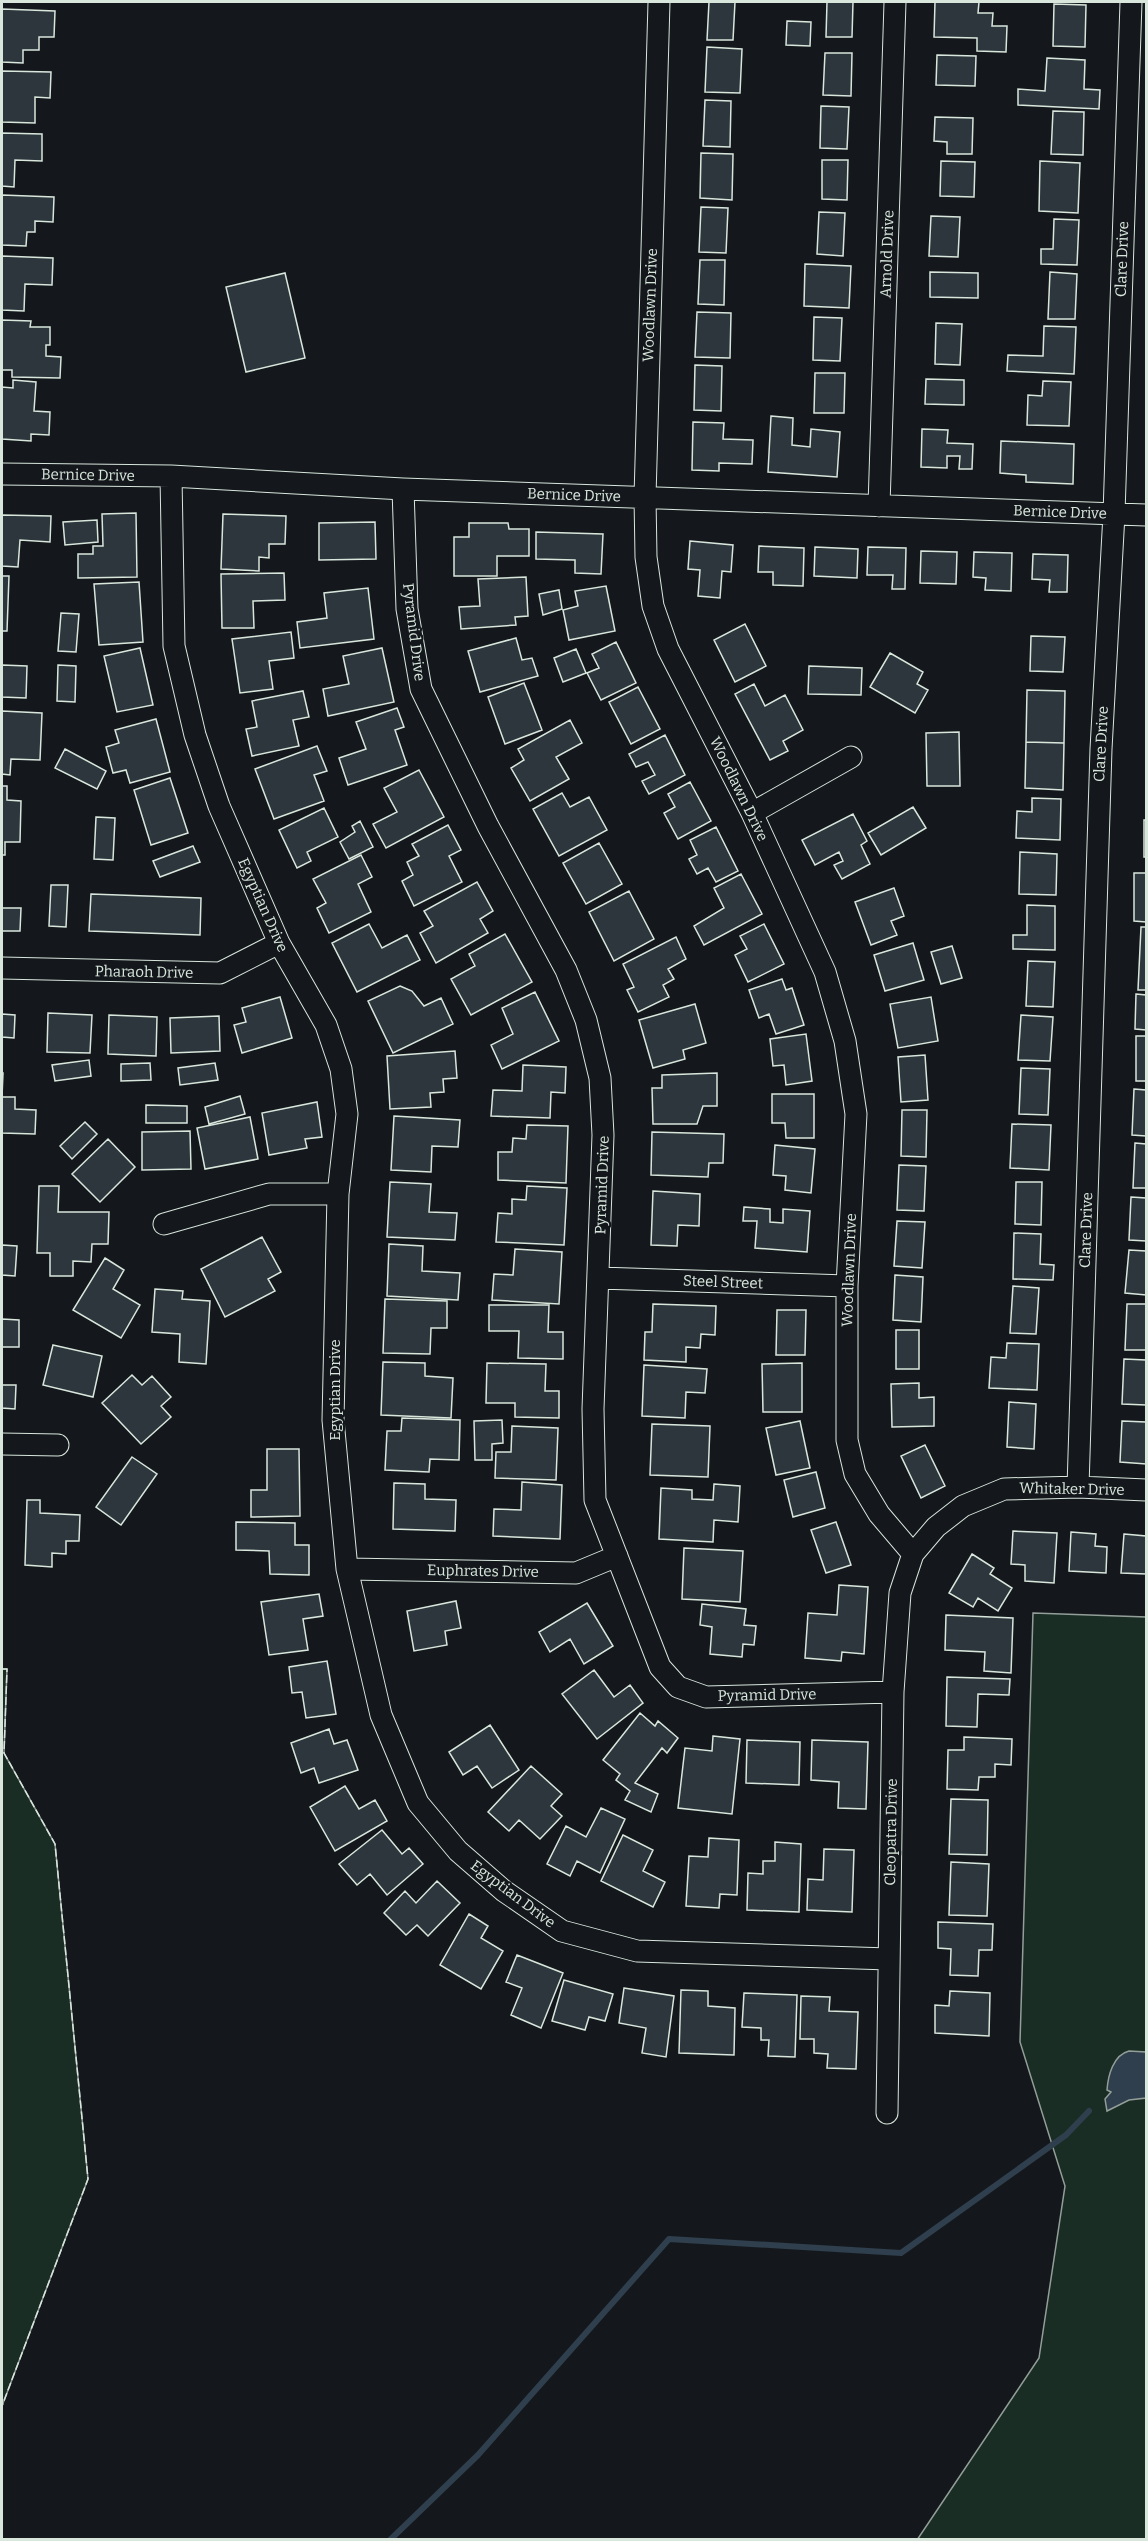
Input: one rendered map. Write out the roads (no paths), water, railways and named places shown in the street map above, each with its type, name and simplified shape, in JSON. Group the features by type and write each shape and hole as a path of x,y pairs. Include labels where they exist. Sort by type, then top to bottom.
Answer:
{"street":[{"name":"Woodlawn Drive","path":"659,2 645,497 646,557 653,606 668,649 752,813 825,972 844,1041 856,1114 847,1286 847,1440 855,1474 879,1514 913,1554"},
{"name":"Arnold Drive","path":"879,506 895,2"},
{"name":"Clare Drive","path":"1078,1487 1100,761 1114,514 1131,2"},
{"name":"Bernice Drive","path":"2,474 171,476 404,489 1146,515"},
{"name":"Egyptian Drive","path":"171,476 174,646 195,735 219,806 279,943 326,1025 341,1069 347,1114 338,1194 333,1420 346,1569 381,1715 417,1803 458,1851 504,1890 562,1931 637,1951 889,1959"},
{"name":"Pyramid Drive","path":"404,489 408,609 421,689 488,826 566,970 586,1020 600,1078 603,1135 593,1409 595,1500 660,1667 678,1687 706,1697 893,1692"},
{"path":"752,813 851,757"},
{"name":"Pharaoh Drive","path":"2,968 220,973 279,943"},
{"path":"164,1224 269,1194 338,1194"},
{"name":"Steel Street","path":"599,1278 847,1286"},
{"path":"2,1444 58,1445"},
{"name":"Whitaker Drive","path":"913,1554 936,1527 963,1506 1004,1489 1078,1487 1146,1490"},
{"name":"Cleopatra Drive","path":"887,2113 893,1692 900,1593 913,1554"},
{"name":"Euphrates Drive","path":"346,1569 576,1573 617,1556"}],"water":[{"path":"1129,2051 1146,2052 1146,2098 1129,2100 1107,2111 1105,2099 1111,2092 1107,2090 1110,2073 1115,2061"}],"waterway":[{"path":"390,2540 478,2455 669,2239 901,2253 1066,2135 1089,2111"}]}
